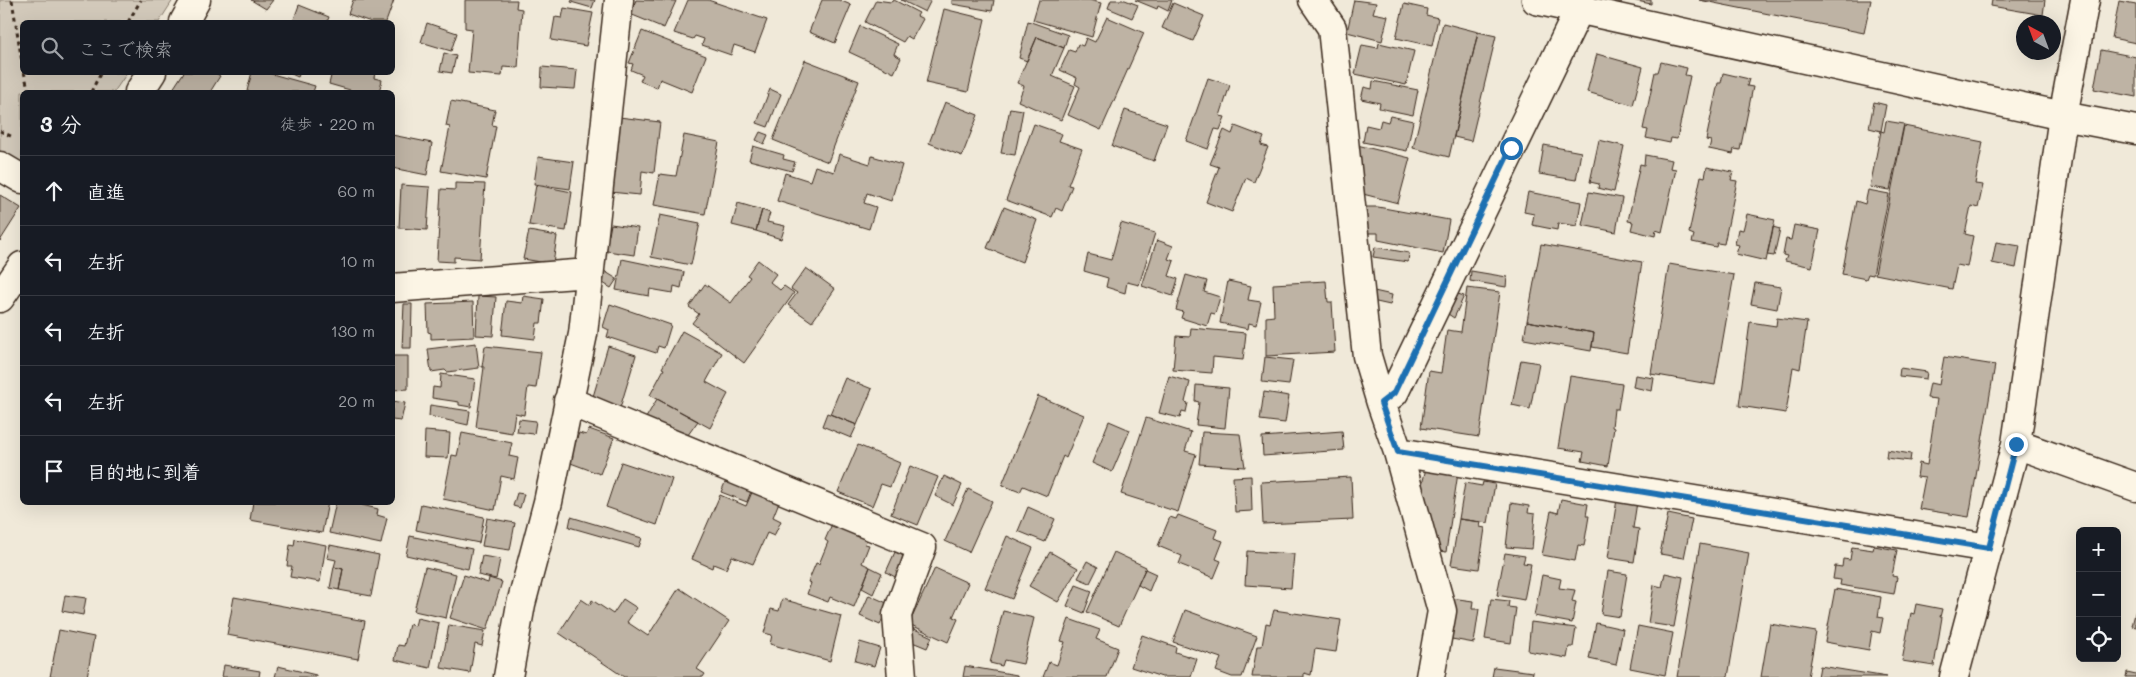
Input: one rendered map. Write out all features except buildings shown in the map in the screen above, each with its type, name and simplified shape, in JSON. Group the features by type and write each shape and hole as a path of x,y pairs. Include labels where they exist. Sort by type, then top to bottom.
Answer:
{"street":[{"path":"185,20 196,0"},
{"path":"508,677 521,604 548,502 582,334 619,0"},
{"path":"1313,0 1332,28 1367,356 1398,452 1442,611 1430,677"},
{"path":"1536,0 1580,5 2063,116 2136,130"},
{"path":"1954,677 2016,444 2063,116 2085,0"},
{"path":"1381,403 1394,393 1580,5"},
{"path":"140,90 150,75"},
{"path":"0,166 20,178"},
{"path":"0,298 20,269"},
{"path":"395,288 589,273"},
{"path":"568,401 922,547 898,615 902,677"},
{"path":"2016,444 2136,487"},
{"path":"1398,452 1989,548"}],"path":[{"path":"12,0 20,50"},
{"path":"129,20 141,0"},
{"path":"24,75 28,90"},
{"path":"92,90 100,75"}],"shaded area":[{"path":"0,0 173,0 160,20 20,20 20,75 126,75 115,90 20,90 20,165 0,154"}],"route":[{"path":"1511,148 1394,393 1381,403 1398,452 1989,548 2016,444"}]}
